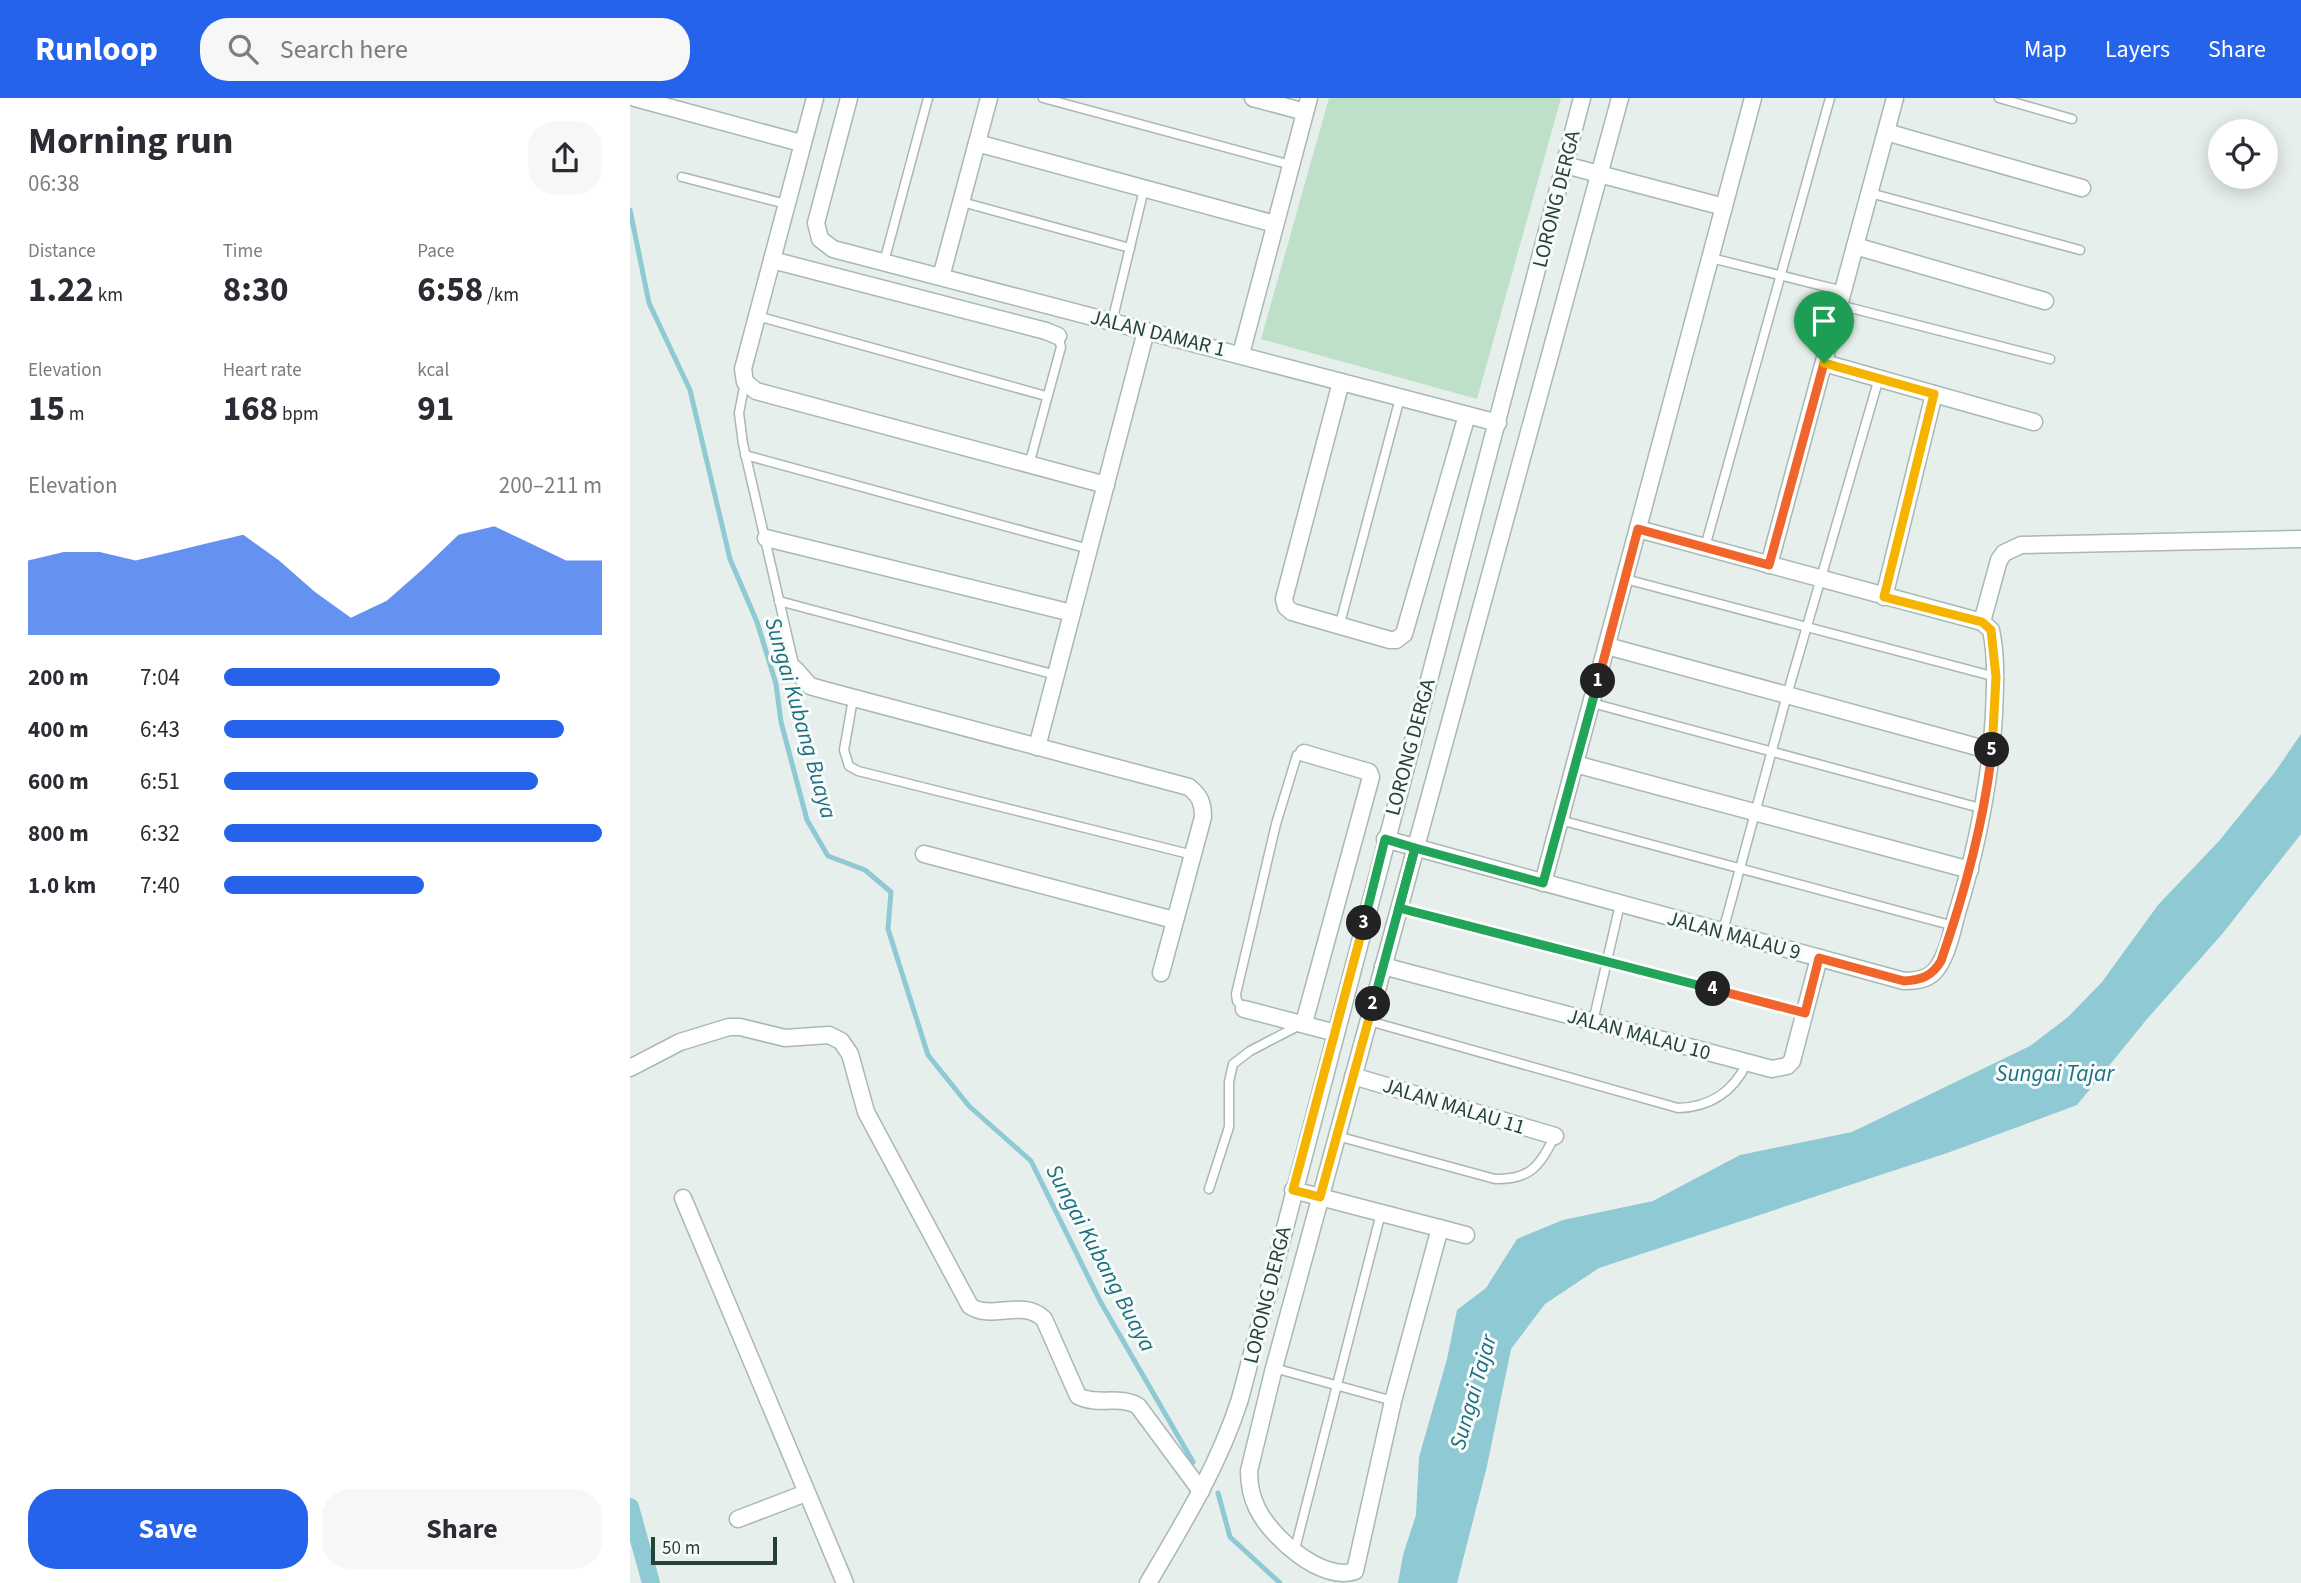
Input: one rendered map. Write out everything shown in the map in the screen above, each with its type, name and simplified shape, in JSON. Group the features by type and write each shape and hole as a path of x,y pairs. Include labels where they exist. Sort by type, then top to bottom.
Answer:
{"street":[{"path":"635,98 801,143"},
{"path":"815,98 743,369 745,382 756,391 1106,485"},
{"name":"JALAN DAMAR 1","path":"849,98 818,213 820,239 833,249 1498,423"},
{"path":"941,277 989,98"},
{"path":"1241,354 1307,105 1253,98"},
{"name":"LORONG DERGA","path":"1148,1583 1201,1491 1228,1436 1240,1399 1385,839 1498,423 1582,98"},
{"path":"1440,1228 1393,1401 1355,1571 1348,1578 1330,1582 1292,1559 1257,1509 1249,1483 1249,1471 1320,1197 1620,98"},
{"path":"1543,883 1753,98"},
{"path":"1769,565 1895,98"},
{"path":"1886,132 2082,188"},
{"path":"977,144 1275,224"},
{"path":"1565,165 1724,207"},
{"path":"1855,246 2045,300"},
{"path":"772,260 1058,336"},
{"path":"1037,747 1146,331"},
{"path":"1824,363 2034,422"},
{"path":"1341,382 1284,598 1286,607 1292,612 1339,627 1390,640 1396,640 1404,634 1467,415"},
{"path":"1884,597 1934,394"},
{"path":"1638,529 1982,622 1999,560 2004,553 2021,545 2301,539"},
{"path":"766,538 1072,613"},
{"name":"JALAN MALAU 9","path":"1385,839 1904,981 1917,981 1935,971 1941,961 1970,870 1984,809 1992,751 1996,677 1991,630 1982,622"},
{"path":"1607,646 1992,751"},
{"path":"795,669 810,685 853,699 1189,787 1198,794 1203,804 1203,817 1160,973"},
{"path":"1304,753 1369,772 1371,777 1304,1023"},
{"path":"1575,765 1970,870"},
{"path":"924,853 1174,920"},
{"name":"JALAN MALAU 10","path":"1383,966 1772,1069 1787,1066 1791,1061 1819,958"},
{"path":"1244,1009 1336,1033"},
{"path":"630,1068 680,1042 729,1027 740,1027 785,1038 829,1035 842,1041 850,1054 866,1112 970,1306 983,1312 1019,1309 1039,1314 1044,1319 1078,1396 1088,1401 1127,1402 1138,1406 1201,1491"},
{"name":"JALAN MALAU 11","path":"1353,1076 1555,1136"},
{"path":"1293,1190 1466,1235"},
{"path":"683,1198 845,1583"},
{"path":"738,1519 806,1493"}],"lane":[{"path":"884,262 928,98"},
{"path":"1043,98 1291,165"},
{"path":"1705,548 1830,98"},
{"path":"1999,98 2072,119"},
{"path":"681,177 786,204"},
{"path":"1112,322 1144,189"},
{"path":"1870,193 2080,250"},
{"path":"962,202 1130,248"},
{"path":"1711,258 1782,276 1841,298 2050,359"},
{"path":"757,316 1046,396"},
{"path":"1028,466 1061,347 1058,336"},
{"path":"1723,932 1787,695 1879,378"},
{"path":"745,382 739,413 745,455 795,669"},
{"path":"1339,627 1401,398"},
{"path":"745,455 1089,549"},
{"path":"1625,579 1996,677"},
{"path":"779,601 1056,676"},
{"path":"853,699 844,750 849,766 858,771 1194,855"},
{"path":"1592,703 1984,809"},
{"path":"1244,1009 1237,1001 1236,994 1276,824 1297,755 1304,753"},
{"path":"1560,820 1954,926"},
{"path":"1593,1022 1620,904"},
{"path":"1399,908 1805,1013"},
{"path":"1368,1021 1678,1108 1692,1108 1722,1096 1738,1082 1747,1063"},
{"path":"1209,1189 1229,1127 1229,1082 1233,1064 1250,1051 1304,1023"},
{"path":"1337,1136 1507,1179 1527,1174 1535,1168 1555,1136"},
{"path":"1292,1559 1381,1213"},
{"path":"1274,1368 1393,1401"}],"green space":[{"path":"1329,98 1561,98 1477,399 1261,339"}],"water":[{"name":"Sungai Tajar","path":"2301,734 2301,834 2223,933 2147,1019 2077,1105 1950,1152 1599,1268 1545,1304 1511,1349 1487,1466 1457,1583 1398,1583 1403,1555 1416,1515 1419,1457 1447,1359 1457,1310 1486,1288 1517,1239 1563,1220 1653,1201 1740,1155 1852,1132 2030,1046 2068,1017 2102,982 2158,905 2219,841 2275,772"}],"waterway":[{"name":"Sungai Kubang Buaya","path":"630,210 649,303 690,390 730,559 757,622 776,684 781,722 807,820 828,856 865,870 891,892 888,929 928,1055 969,1106 1031,1161 1100,1301 1193,1462"},
{"name":"Sungai Kubang Buaya","path":"1218,1493 1230,1537 1280,1583"},
{"path":"630,1507 651,1583"}],"route":[{"path":"1824,363 1769,565 1638,529 1543,883 1415,848 1320,1197 1293,1190 1385,839 1415,848 1399,908 1805,1013 1819,958 1904,981 1917,981 1935,971 1954,926 1984,809 1992,751 1996,677 1994,641 1991,630 1982,622 1884,597 1934,394 1824,363"}]}
